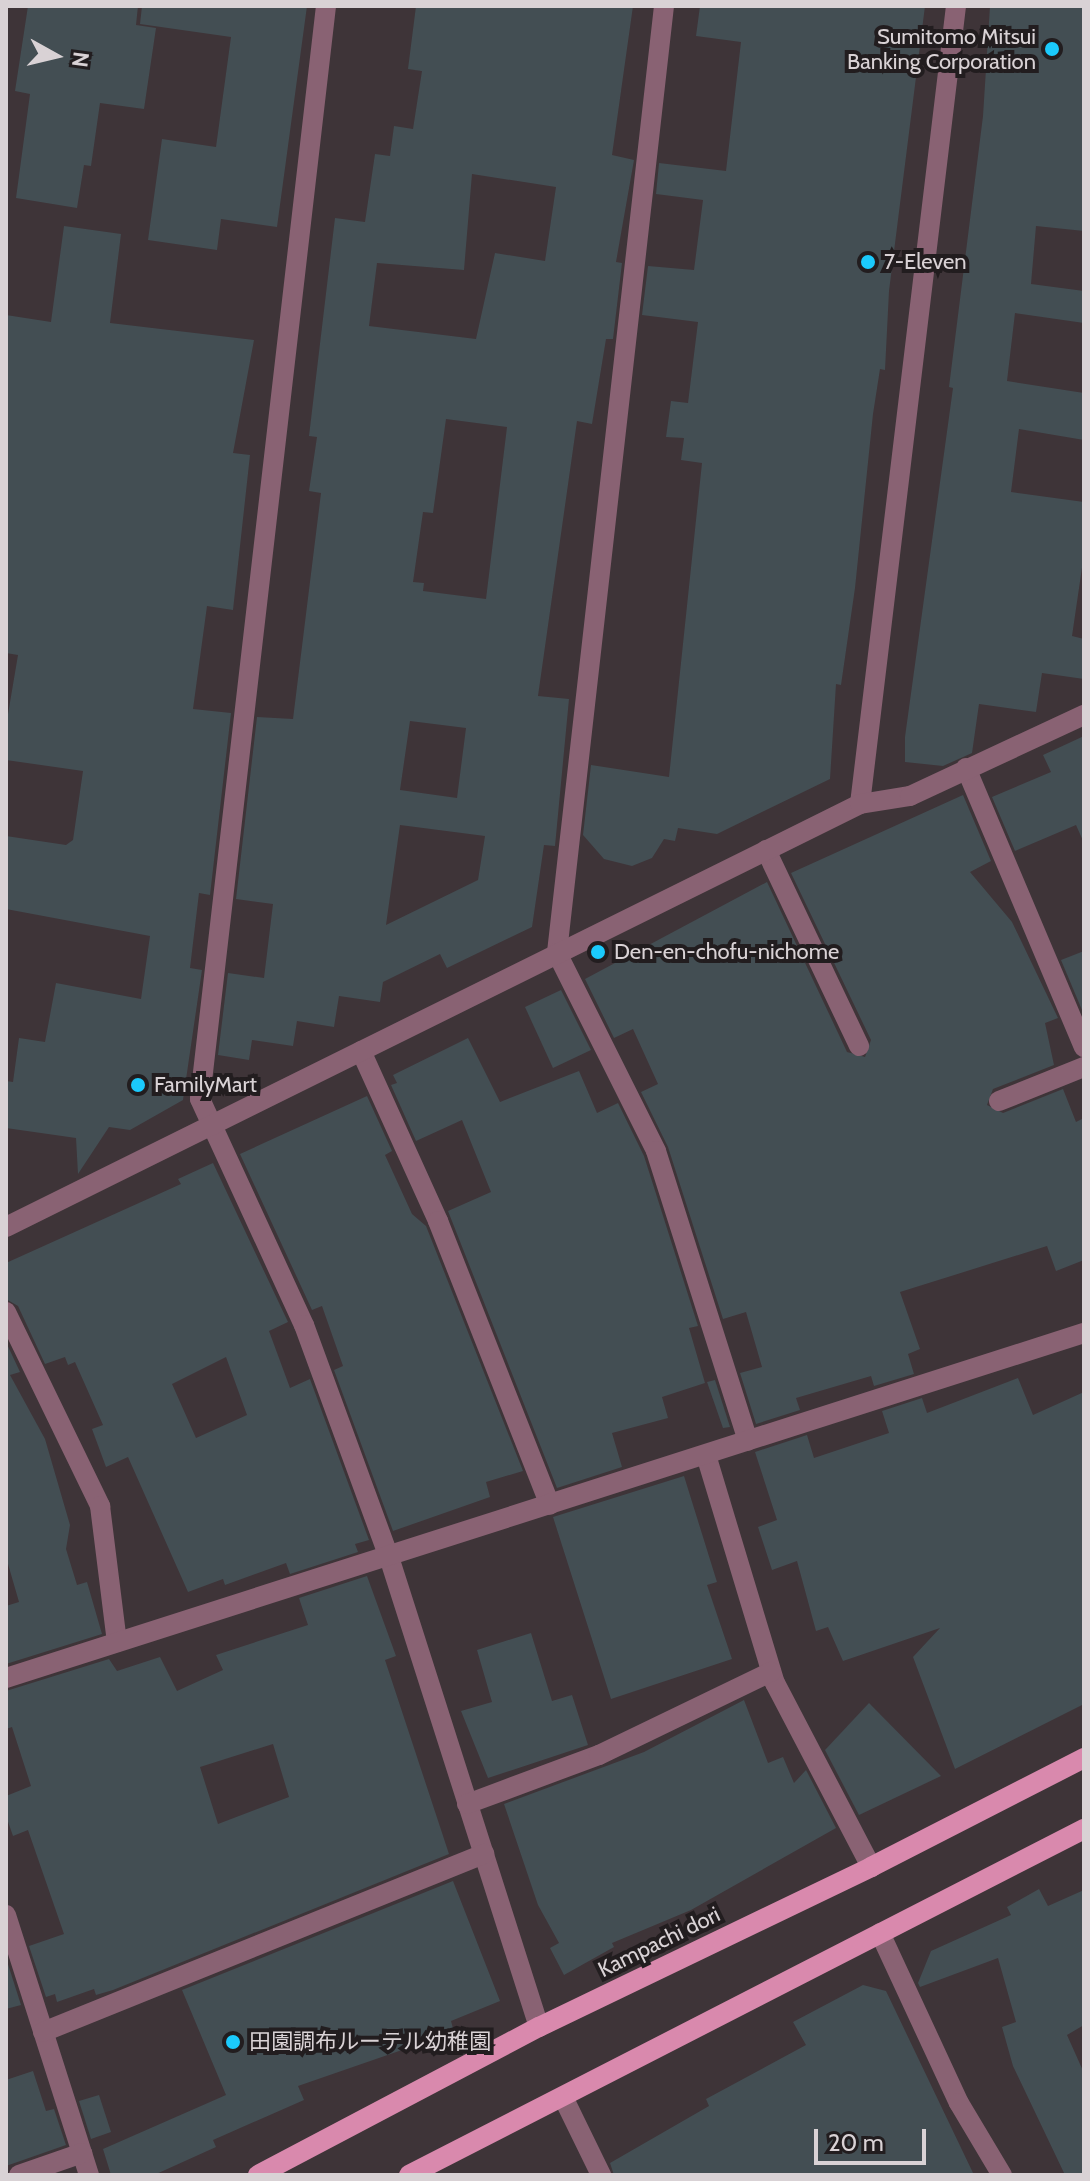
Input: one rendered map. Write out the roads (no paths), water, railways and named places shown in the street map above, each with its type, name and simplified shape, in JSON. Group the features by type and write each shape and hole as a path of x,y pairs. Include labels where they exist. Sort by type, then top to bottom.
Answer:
{"main road":[{"name":"Kampachi dori","path":"258,2175 539,2027 871,1867 1084,1758"},
{"path":"409,2175 1084,1829"}],"street":[{"path":"326,6 200,1086 210,1126 304,1325 389,1557 539,2027"},
{"path":"664,6 557,953 656,1151 748,1441"},
{"path":"860,804 956,6"},
{"path":"6,1227 860,804 910,796 1084,715"},
{"path":"966,768 1084,1047"},
{"path":"766,850 859,1046"},
{"path":"361,1051 438,1221 550,1505"},
{"path":"999,1101 1084,1067"},
{"path":"6,1312 100,1506 117,1642"},
{"path":"6,1678 1084,1333"},
{"path":"706,1455 771,1672 871,1867"},
{"path":"467,1804 599,1755 771,1672"},
{"path":"43,2032 484,1854"},
{"path":"6,1915 89,2175"},
{"path":"880,1933 959,2103 1002,2175"},
{"path":"563,2097 601,2175"},
{"path":"19,2175 82,2153"}],"place":[{"name":"Sumitomo Mitsui Banking Corporation","path":"1052,49"},
{"name":"7-Eleven","path":"868,262"},
{"name":"Den-en-chofu-nichome","path":"598,952"},
{"name":"FamilyMart","path":"138,1085"},
{"name":"田園調布ルーテル幼稚園","path":"233,2042"}]}
